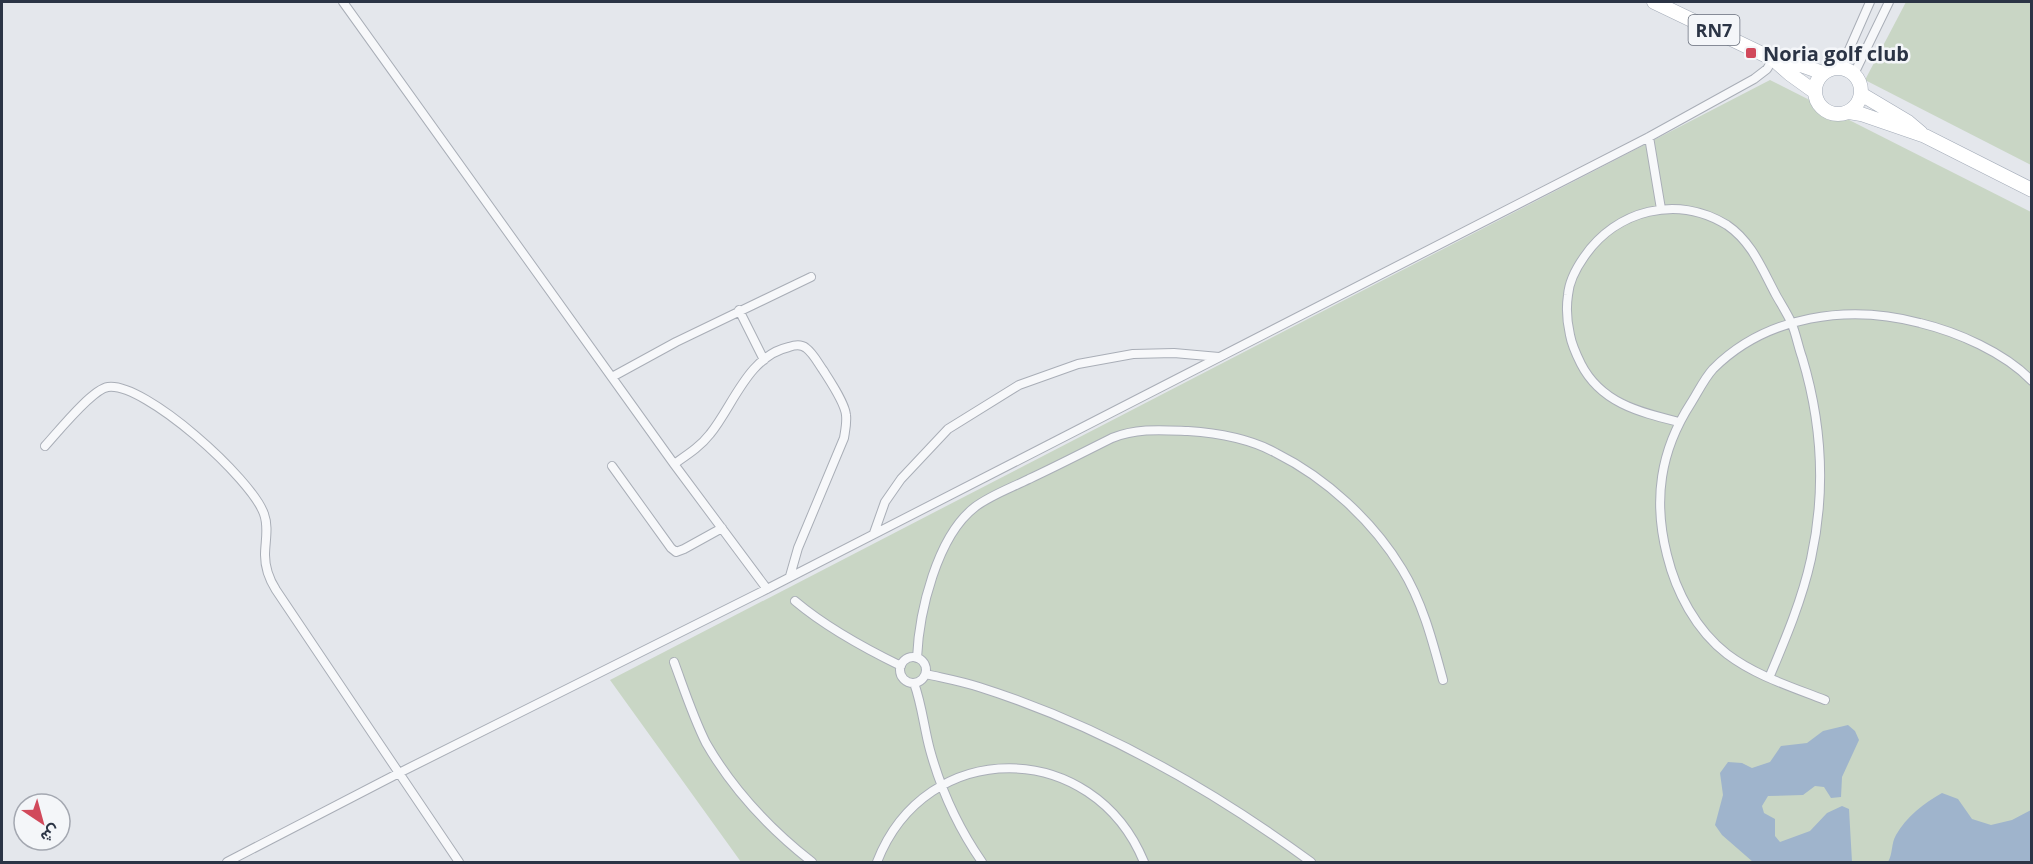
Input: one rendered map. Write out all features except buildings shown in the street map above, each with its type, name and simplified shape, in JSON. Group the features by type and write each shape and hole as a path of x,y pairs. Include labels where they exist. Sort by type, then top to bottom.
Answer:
{"main road":[{"name":"RN7","path":"1654,2 1773,58 1795,63 1823,74"},
{"name":"RN7","path":"1773,58 1815,92 1820,106 1826,111 1834,114 1849,112 1861,114 1925,136 2031,190"},
{"path":"1815,92 1819,79 1832,69 1840,68 1854,75 1858,80 1861,94 1855,107 1849,112"},
{"name":"RN7","path":"1861,94 1908,122 1925,136"}],"street":[{"path":"343,2 674,464 767,589"},
{"path":"1840,68 1870,2"},
{"path":"1854,75 1889,2"},
{"path":"227,862 399,773 767,589 1649,137 1754,79 1767,69 1773,58"},
{"path":"1649,137 1660,209"},
{"path":"1678,423 1621,404 1604,394 1587,375 1572,347 1567,319 1568,292 1578,265 1593,243 1616,225 1641,213 1680,208 1703,213 1727,226 1746,242 1791,322 1811,389 1819,435 1821,474 1819,512 1802,594 1769,678"},
{"path":"612,377 739,310 811,277"},
{"path":"739,310 764,360"},
{"path":"1825,700 1747,668 1725,653 1702,629 1681,596 1670,567 1663,537 1659,496 1664,460 1678,423 1712,371 1736,349 1764,333 1791,322 1846,314 1894,316 1941,328 1990,350 2031,381"},
{"path":"674,464 709,435 743,384 764,360 787,347 799,345 807,348 824,372 846,413 843,438 789,576"},
{"path":"874,533 885,502 901,479 948,429 1019,385 1078,364 1133,354 1174,352 1219,357"},
{"path":"45,446 95,392 116,387 158,408 220,456 245,483 264,513 265,566 276,590 459,862"},
{"path":"917,658 918,634 933,574 963,518 987,500 1112,438 1126,433 1154,430 1214,433 1253,444 1275,452 1295,464 1338,496 1367,523 1386,545 1403,571 1418,601 1443,680"},
{"path":"612,466 676,552 722,528"},
{"path":"795,602 864,648 901,666"},
{"path":"917,658 925,664 926,674 921,681 914,683 904,679 901,666 906,660 917,658"},
{"path":"674,662 706,742 722,767 746,801 763,819 812,862"},
{"path":"926,674 977,686 1084,726 1144,756 1219,800 1311,862"},
{"path":"914,683 930,751 942,786 952,811 982,862"},
{"path":"877,862 894,830 907,813 924,798 942,786 963,777 1006,768 1028,769 1050,774 1090,792 1108,806 1123,823 1135,841 1144,862"}],"green space":[{"name":"Noria golf club","path":"1906,2 2031,2 2031,165 1865,80"},
{"path":"1770,80 2031,212 2031,862 741,862 610,680"}],"water":[{"path":"1848,725 1855,731 1859,740 1842,777 1841,797 1831,798 1824,787 1815,786 1803,795 1768,796 1762,806 1764,813 1775,819 1775,836 1780,842 1810,831 1827,813 1842,806 1849,809 1852,862 1753,862 1722,835 1715,825 1723,795 1720,773 1728,762 1742,763 1752,768 1770,762 1781,746 1807,743 1823,731"},
{"path":"1942,793 1958,799 1972,819 1991,825 2012,820 2031,810 2031,862 1888,862 1894,838 1900,828 1922,806"}],"place":[{"name":"Noria golf club","path":"1751,53"}]}
